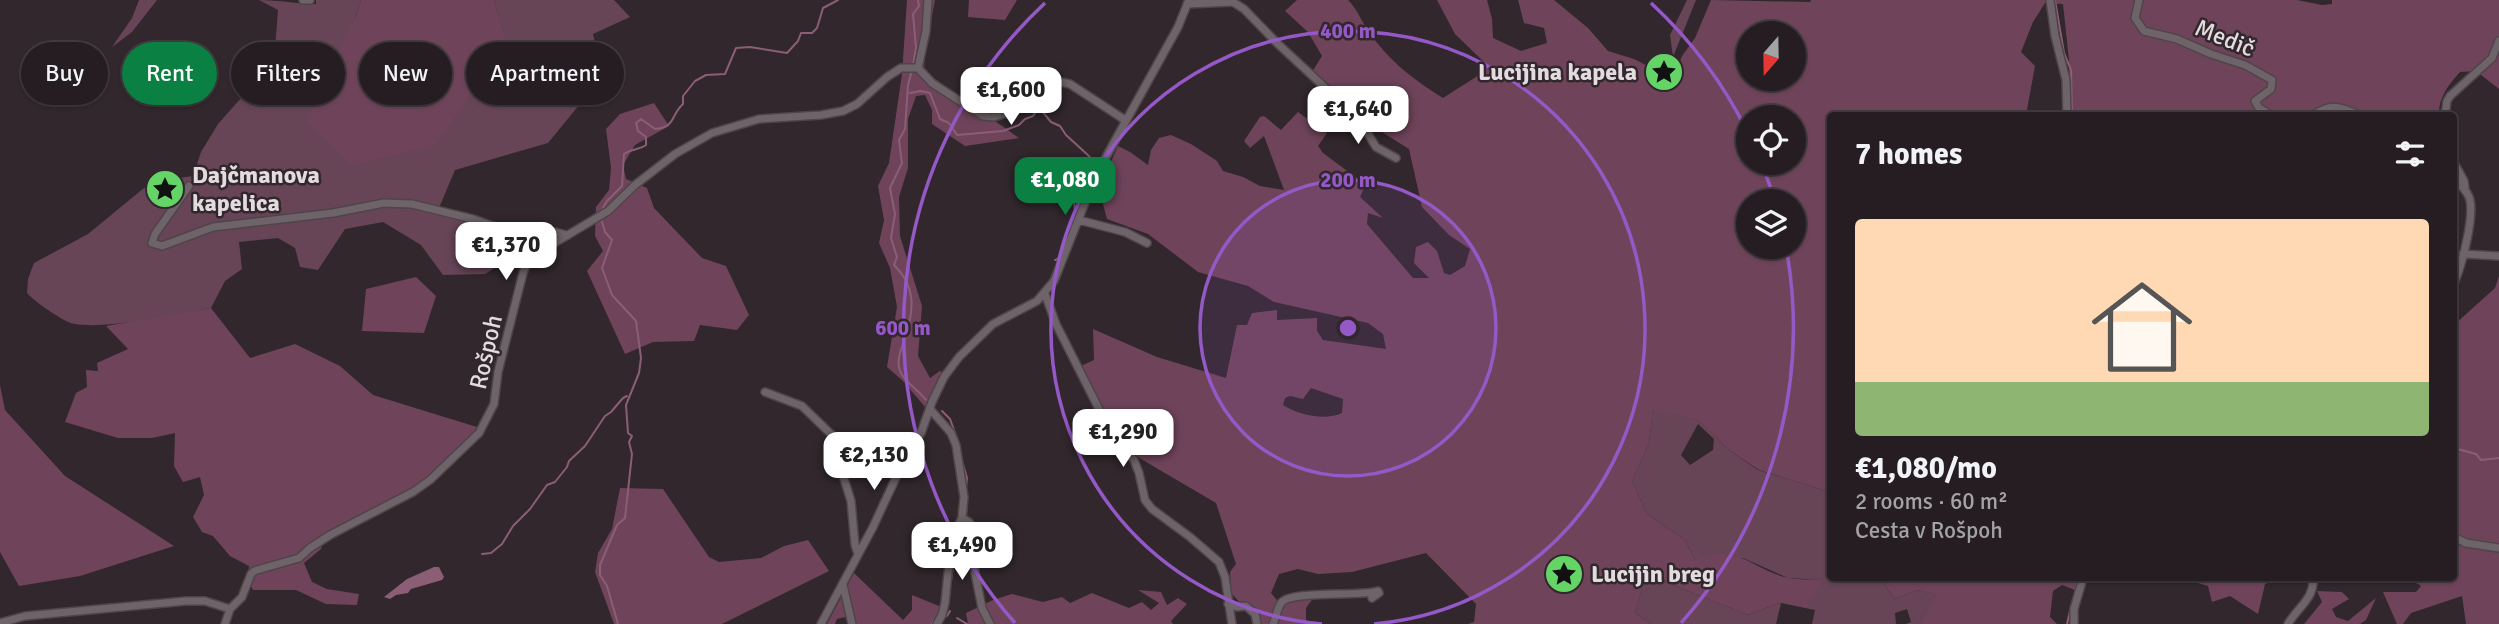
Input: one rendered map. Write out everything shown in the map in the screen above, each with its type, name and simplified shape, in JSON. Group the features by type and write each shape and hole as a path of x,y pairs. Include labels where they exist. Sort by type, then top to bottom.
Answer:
{"street":[{"path":"303,0 310,0"},
{"path":"928,0 926,31 914,68 983,116 994,117 1007,113 1052,84 1060,82 1070,85 1125,120"},
{"path":"2050,0 2055,36 2066,80 2067,112"},
{"name":"Medič","path":"2140,0 2135,18 2144,31 2177,39 2245,65 2272,80 2271,89 2255,102 2266,112"},
{"path":"821,624 921,433 944,377 993,324 1037,301 1054,281 1096,175 1167,46 1188,2 1238,4 1359,119 1376,147 1396,158"},
{"path":"2446,112 2450,96 2493,58 2499,41"},
{"name":"Rošpoh","path":"225,624 230,609 242,597 251,574 299,558 330,535 413,492 430,481 479,433 494,404 498,372 525,268 536,254 608,211 635,185 665,162 712,133 759,118 821,115 843,111 858,104 901,68 914,68"},
{"path":"2318,112 2333,106 2350,112"},
{"path":"2457,168 2470,200 2463,254 2457,273"},
{"path":"2457,180 2465,189"},
{"path":"190,186 152,243 162,246 212,227 333,213 384,203 412,204 473,219 510,232 566,235"},
{"path":"1079,220 1125,232 1147,243"},
{"path":"2463,254 2499,256"},
{"path":"1045,294 1056,324 1115,438 1134,460 1145,500 1152,509 1219,562 1225,577 1231,624"},
{"path":"765,392 802,406 836,439 839,466 851,501 858,554"},
{"path":"930,409 951,433 956,445 964,497 942,615 937,624"},
{"path":"962,518 969,522 974,530 975,573 982,608 990,624"},
{"path":"2457,538 2466,543 2499,548"},
{"path":"2074,624 2074,608 2082,581"},
{"path":"2288,624 2309,596 2314,587 2313,581"},
{"path":"843,584 852,624"},
{"path":"1273,624 1281,602 1287,598 1378,591 1372,598"},
{"path":"0,623 25,616 186,601 205,601 230,609"},
{"path":"1228,604 1246,607 1255,614 1257,624"}],"shaded area":[{"path":"139,0 157,0 132,32 112,47 132,18"},
{"path":"259,0 316,4 316,0 361,0 355,19 506,41 494,0 614,0 630,17 593,34 595,42 466,42 466,105 579,105 548,143 455,170 439,208 476,225 545,237 485,274 443,275 421,245 383,222 345,229 318,270 300,267 295,248 278,238 239,242 242,269 225,281 211,308 94,325 66,321 35,300 27,293 28,279 34,263 88,234 144,188 193,176 201,152 218,124 235,105 345,105 345,42 275,42 278,10"},
{"path":"361,0 494,0 506,40 466,42 466,100 436,145 352,165 306,121 314,105 345,105 344,42"},
{"path":"907,0 935,0 924,71 1019,138 965,146 932,124 932,110 925,95 916,96 908,119 908,168 899,197 900,236 922,306 918,356 930,378 940,371 944,373 925,407 887,367 897,307 890,268 879,243 884,220 878,186 889,163 902,74"},
{"path":"969,0 1017,0 1005,20 968,17"},
{"path":"1297,0 1348,0 1385,52 1412,77 1443,98 1476,77 1485,63 1455,34 1437,0 1487,0 1493,38 1521,51 1547,43 1544,28 1524,23 1518,0 1554,0 1588,28 1608,51 1634,59 1673,79 1711,0 2297,0 2322,5 2332,4 2332,0 2499,0 2499,89 2476,71 2460,72 2442,97 2439,112 2070,112 2069,60 2063,4 2045,3 2033,22 2021,52 2035,66 2027,112 1827,112 1827,491 1759,470 1729,450 1699,421 1653,409 1649,443 1632,481 1647,514 1685,540 1695,560 1723,554 1744,559 1789,578 1822,580 1806,608 1781,602 1748,615 1683,589 1647,570 1635,613 1651,624 1468,624 1474,622 1476,604 1426,553 1352,572 1318,574 1298,569 1279,574 1271,593 1280,604 1316,594 1306,608 1306,621 1310,624 1260,624 1231,593 1230,572 1236,564 1216,503 1124,449 1114,424 1102,410 1081,366 1094,360 1093,329 1157,357 1226,378 1237,325 1247,325 1252,313 1277,310 1277,320 1317,318 1317,331 1323,340 1386,349 1383,334 1368,323 1274,302 1248,286 1198,272 1148,234 1107,219 1099,189 1118,146 1148,165 1151,150 1159,138 1171,135 1217,161 1223,171 1260,186 1284,190 1264,136 1250,148 1244,141 1260,117 1264,116 1281,130 1298,112 1327,133 1318,146 1323,153 1373,190 1364,188 1360,197 1383,218 1368,213 1367,224 1413,278 1429,278 1414,263 1416,247 1428,242 1437,251 1444,273 1450,275 1465,266 1470,249 1449,235 1422,207 1409,149 1377,129 1312,72 1322,56 1308,32 1285,11","holes":["1311,388 1343,399 1342,413 1328,417 1312,416 1283,405 1285,398 1290,396 1303,399"]},
{"path":"1687,0 1696,0 1673,57 1670,35"},
{"path":"654,103 669,126 635,145 623,165 626,179 647,188 654,208 702,258 726,266 749,315 737,330 700,325 694,341 653,342 625,354 587,271 603,251 595,236 596,207 609,190 611,168 606,129 620,114"},
{"path":"2499,276 2499,624 2466,624 2462,596 2411,613 2403,624 2397,624 2383,592 2416,592 2421,586 2413,581 2457,581 2457,322 2495,288"},
{"path":"416,277 436,296 424,333 362,331 366,289"},
{"path":"211,308 250,358 295,344 340,366 373,395 477,427 464,446 430,478 389,503 325,535 321,549 304,563 312,582 327,589 359,594 357,605 326,604 296,590 253,590 247,579 249,566 230,556 213,536 202,532 193,517 204,495 200,477 183,482 174,466 175,433 152,438 118,438 65,422 76,393 87,387 86,370 98,371 97,363 128,349 106,326"},
{"path":"0,385 5,410 65,476 174,546 80,576 19,586 0,552"},
{"path":"1653,408 1699,421 1729,450 1758,470 1827,491 1827,581 1886,581 1884,584 1895,599 1918,590 1938,595 1919,624 1906,624 1911,622 1907,609 1895,613 1896,624 1812,624 1815,610 1781,603 1776,624 1651,624 1635,613 1647,570 1683,589 1748,615 1781,602 1821,580 1788,578 1743,558 1695,560 1685,540 1647,514 1632,481 1649,443","holes":["1698,424 1714,439 1713,450 1690,465 1681,455"]},
{"path":"620,488 663,489 709,557 719,562 761,558 784,546 808,540 829,571 722,624 614,624 595,572 598,553 612,529"},
{"path":"439,567 444,577 442,580 411,589 408,593 390,599 384,597 407,579"},
{"path":"854,573 903,620 912,610 912,595 939,606 939,624 853,624 850,616 837,619 835,624 827,624"},
{"path":"1886,581 2078,581 2075,590 2062,585 2053,591 2050,617 2057,624 1919,624 1937,595 1918,590 1895,599 1884,584"},
{"path":"2191,581 2272,581 2265,584 2258,614 2230,596 2212,602 2208,586"},
{"path":"1138,590 1161,592 1167,605 1178,598 1187,604 1171,621 1173,624 968,624 966,613 1012,594 1043,602 1062,597 1070,603 1092,593 1129,608 1142,602 1151,610 1159,603"},
{"path":"2317,591 2342,592 2349,599 2332,609 2336,617 2348,621 2376,598 2366,620 2360,624 2304,624 2322,602"}],"waterway":[{"path":"600,213 607,201 622,186 624,154 646,145 646,137 638,131 636,123 641,119 655,129 666,126 683,104 683,96 695,81 706,75 725,74 736,48 750,47 787,53 798,41 801,33 812,33 817,28 823,8 838,0"},
{"path":"913,65 916,48 913,14 919,6 918,0"},
{"path":"2055,0 2064,53 2071,70 2072,112"},
{"path":"912,70 908,85 905,129 899,140 902,163 890,188 895,214 891,238 897,257 894,265 910,290 912,307 900,355 900,372 926,400"},
{"path":"910,93 930,93 940,119 949,123 957,135 1003,131 1019,125 1037,110 1042,111 1090,157 1074,202 1075,211"},
{"path":"1065,241 1075,216"},
{"path":"601,219 605,232 612,240 602,268 612,295 636,321 641,358 639,373 626,405 628,433 632,436 629,442 632,454 625,518 617,525 600,565 600,575 607,586 618,624"},
{"path":"1055,260 1063,247"},
{"path":"482,554 491,553 502,544 513,526 530,509 547,485 555,482 569,461 585,446 605,416 627,396"},
{"path":"942,411 950,419 958,441"},
{"path":"2457,449 2476,454 2481,460 2499,458"},
{"path":"961,457 967,478 966,488"},
{"path":"966,516 967,504"},
{"path":"958,538 963,524"},
{"path":"950,586 953,568"},
{"path":"2075,592 2077,581"},
{"path":"947,616 950,611"},
{"path":"2067,624 2070,611"},
{"path":"957,618 967,624"},
{"path":"932,624 934,620"}],"place":[{"name":"Lucijina kapela","path":"1664,72"},
{"name":"Dajčmanova kapelica","path":"165,189"},
{"name":"Lucijin breg","path":"1564,574"}]}
